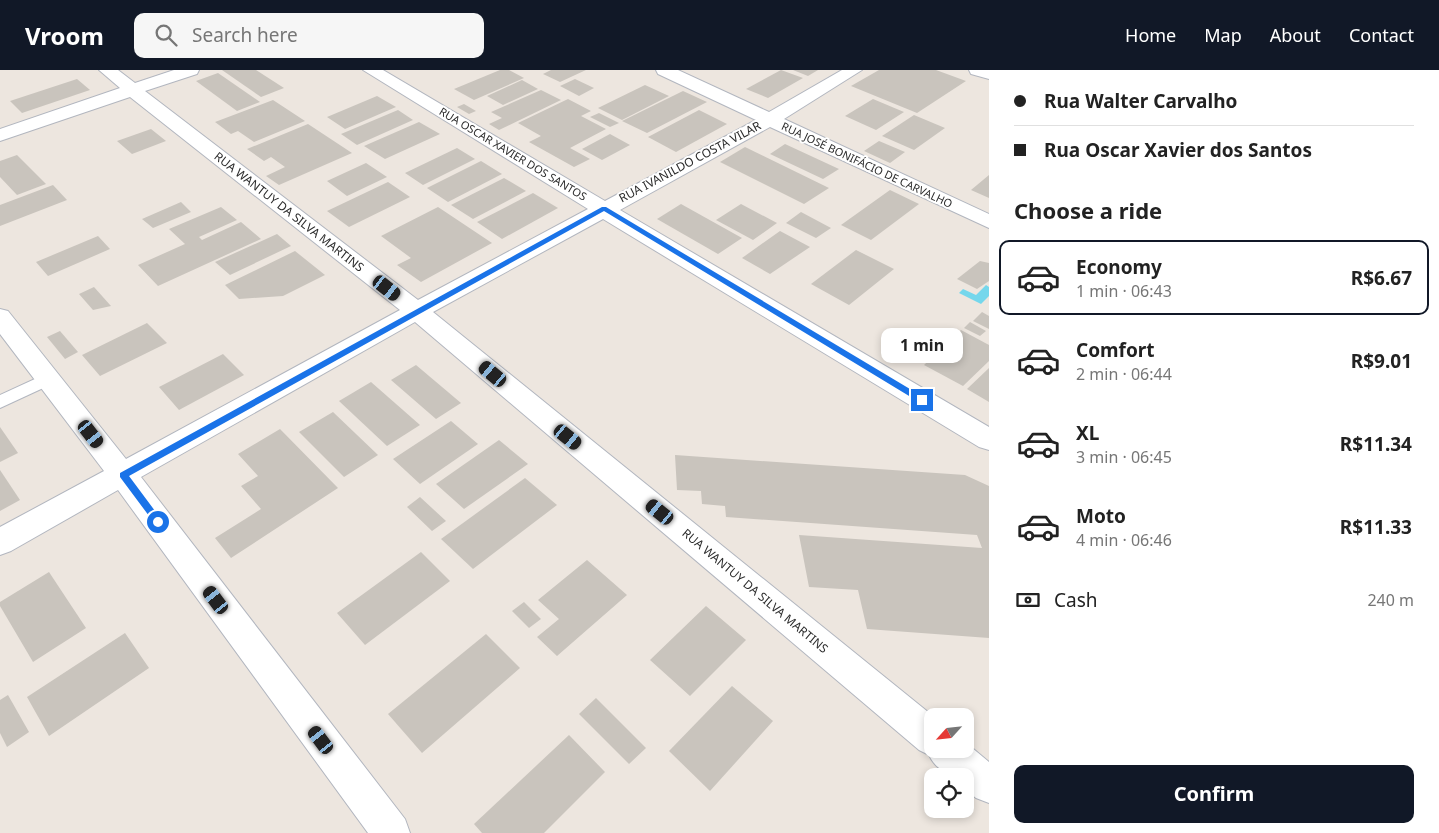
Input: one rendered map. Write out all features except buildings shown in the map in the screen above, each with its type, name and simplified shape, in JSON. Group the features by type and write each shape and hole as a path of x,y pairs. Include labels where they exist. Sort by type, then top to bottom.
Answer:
{"street":[{"name":"RUA WANTUY DA SILVA MARTINS","path":"107,70 417,311 924,731"},
{"path":"0,135 191,70"},
{"name":"RUA OSCAR XAVIER DOS SANTOS","path":"370,70 604,208 989,440"},
{"name":"RUA JOSÉ BONIFÁCIO DE CARVALHO","path":"664,70 989,222"},
{"name":"RUA IVANILDO COSTA VILAR","path":"0,542 604,208 770,119 854,70"},
{"path":"977,70 989,74"},
{"path":"0,317 123,475 391,833"},
{"path":"956,758 989,785"}],"lane":[{"path":"0,402 48,379"}],"water":[{"path":"986,285 989,287 989,296 981,304 959,293 963,289 976,295"}],"route":[{"path":"158,522 123,475 604,208 922,400"}]}
